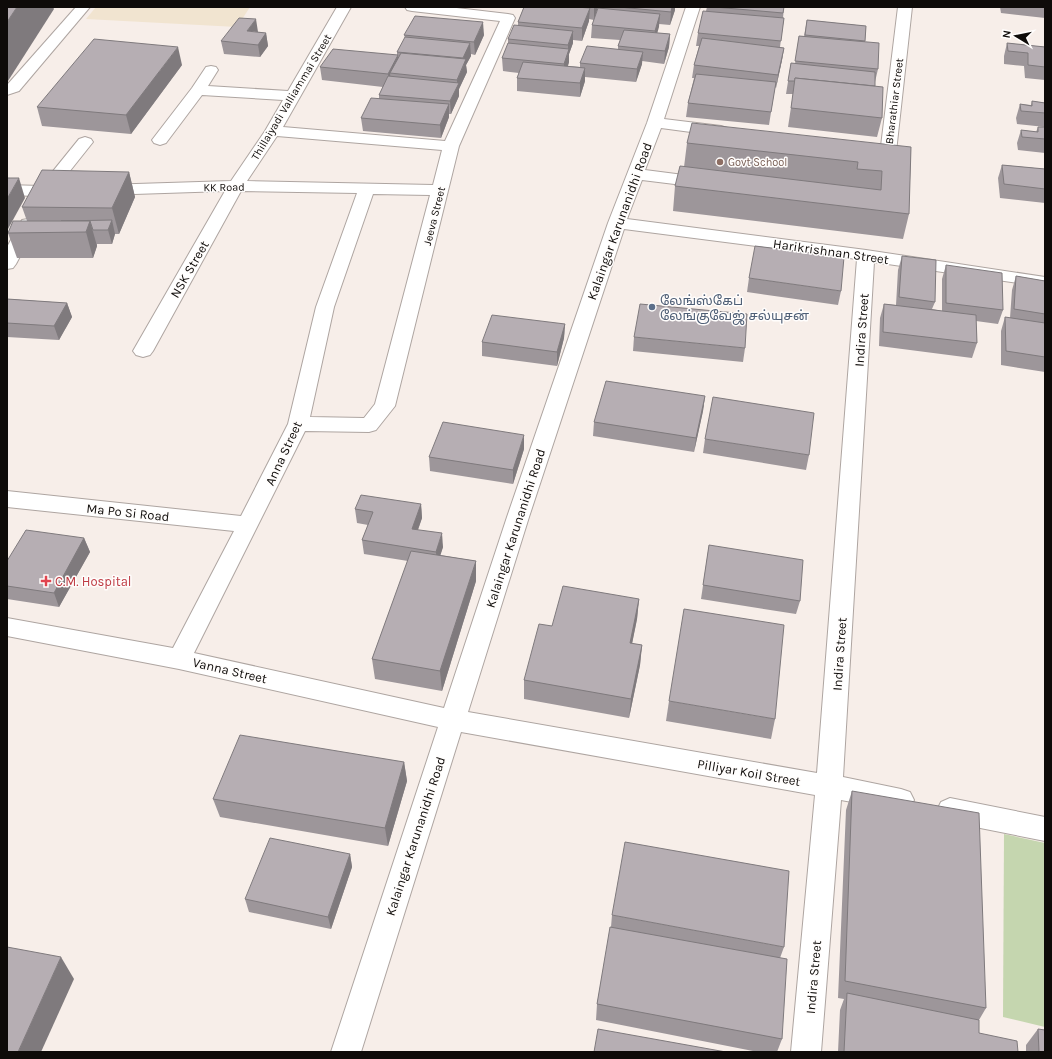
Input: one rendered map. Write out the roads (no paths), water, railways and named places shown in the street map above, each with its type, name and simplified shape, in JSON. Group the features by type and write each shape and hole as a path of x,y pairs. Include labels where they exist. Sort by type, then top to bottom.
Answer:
{"street":[{"path":"7,90 14,88 83,7"},
{"name":"Thillaiyadi Valliammai Street","path":"236,186 273,131 344,7"},
{"path":"412,7 429,8"},
{"name":"Kalaingar Karunanidhi Road","path":"346,1052 520,509 617,223 655,123 694,7"},
{"name":"Bharathiar Street","path":"849,147 888,152 905,7"},
{"name":"Jeeva Street","path":"298,424 369,425 385,406 451,146 508,18 429,8"},
{"path":"160,140 198,90 211,70"},
{"path":"198,90 293,96"},
{"path":"655,123 732,133"},
{"path":"273,131 451,146"},
{"path":"7,264 45,191 84,142"},
{"path":"635,174 723,185"},
{"name":"KK Road","path":"7,190 45,191 236,186 441,190"},
{"name":"NSK Street","path":"142,351 236,186"},
{"name":"Anna Street","path":"179,659 298,424 325,307 366,188"},
{"name":"Harikrishnan Street","path":"617,223 866,255 1045,282"},
{"name":"Indira Street","path":"806,1052 830,786 866,255"},
{"name":"Ma Po Si Road","path":"7,499 248,525"},
{"name":"Vanna Street","path":"7,627 179,659 452,720"},
{"name":"Pilliyar Koil Street","path":"452,720 830,786 1045,829"}],"place":[{"name":"Govt School","path":"720,162"},
{"name":"லேங்ஸ்கேப் லேங்குவேஜ் சல்யுசன்","path":"652,307"},
{"name":"C.M. Hospital","path":"46,581"}]}
